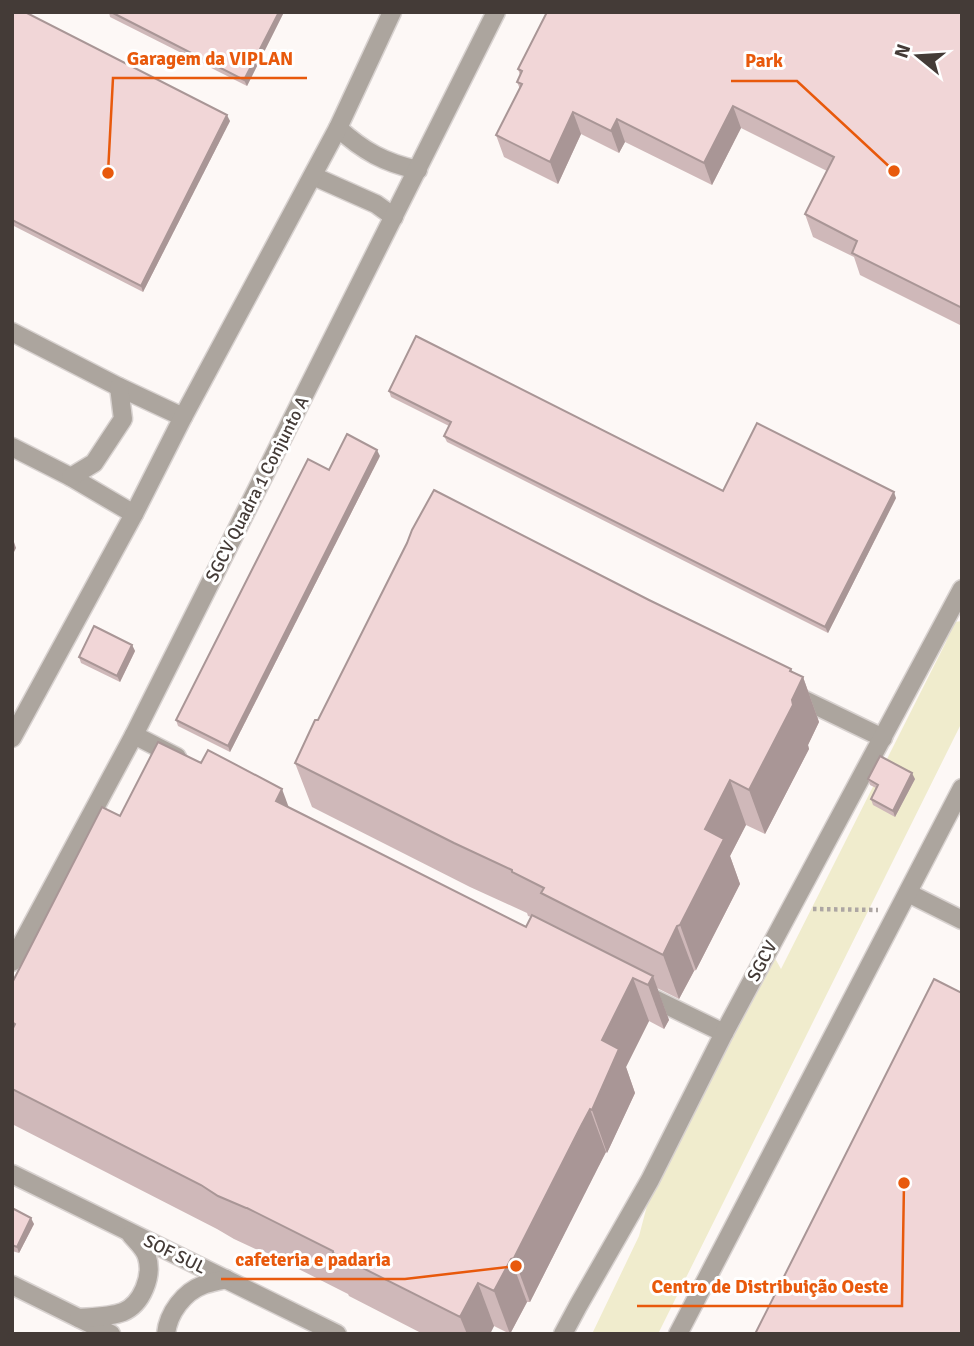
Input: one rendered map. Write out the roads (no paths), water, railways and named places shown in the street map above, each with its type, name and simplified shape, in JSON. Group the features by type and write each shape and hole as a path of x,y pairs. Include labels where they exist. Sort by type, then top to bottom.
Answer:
{"street":[{"path":"12,738 313,176 392,12"},
{"name":"SGCV Quadra 1 Conjunto A","path":"12,962 134,735 496,12"},
{"path":"338,128 357,146 397,165 418,170"},
{"path":"313,176 376,204 394,217"},
{"path":"12,332 119,387 183,416"},
{"path":"71,477 94,463 123,419 119,387"},
{"path":"12,447 71,477 134,514"},
{"name":"SGCV","path":"563,1334 650,1180 724,1033 883,738 956,610 962,589"},
{"path":"777,686 883,738"},
{"path":"134,735 186,762"},
{"path":"678,1334 960,797"},
{"path":"908,893 962,920"},
{"path":"622,984 724,1033"},
{"name":"SOF SUL","path":"12,1174 337,1334"},
{"path":"79,1318 124,1312 145,1288 149,1271 147,1254 128,1231"},
{"path":"166,1334 174,1310 186,1295 201,1285 226,1279"},
{"path":"15,1292 111,1334"}],"place":[{"name":"Park","path":"894,171"},
{"name":"Garagem da VIPLAN","path":"108,173"},
{"name":"Centro de Distribuição Oeste","path":"904,1183"},
{"name":"cafeteria e padaria","path":"516,1266"}]}
